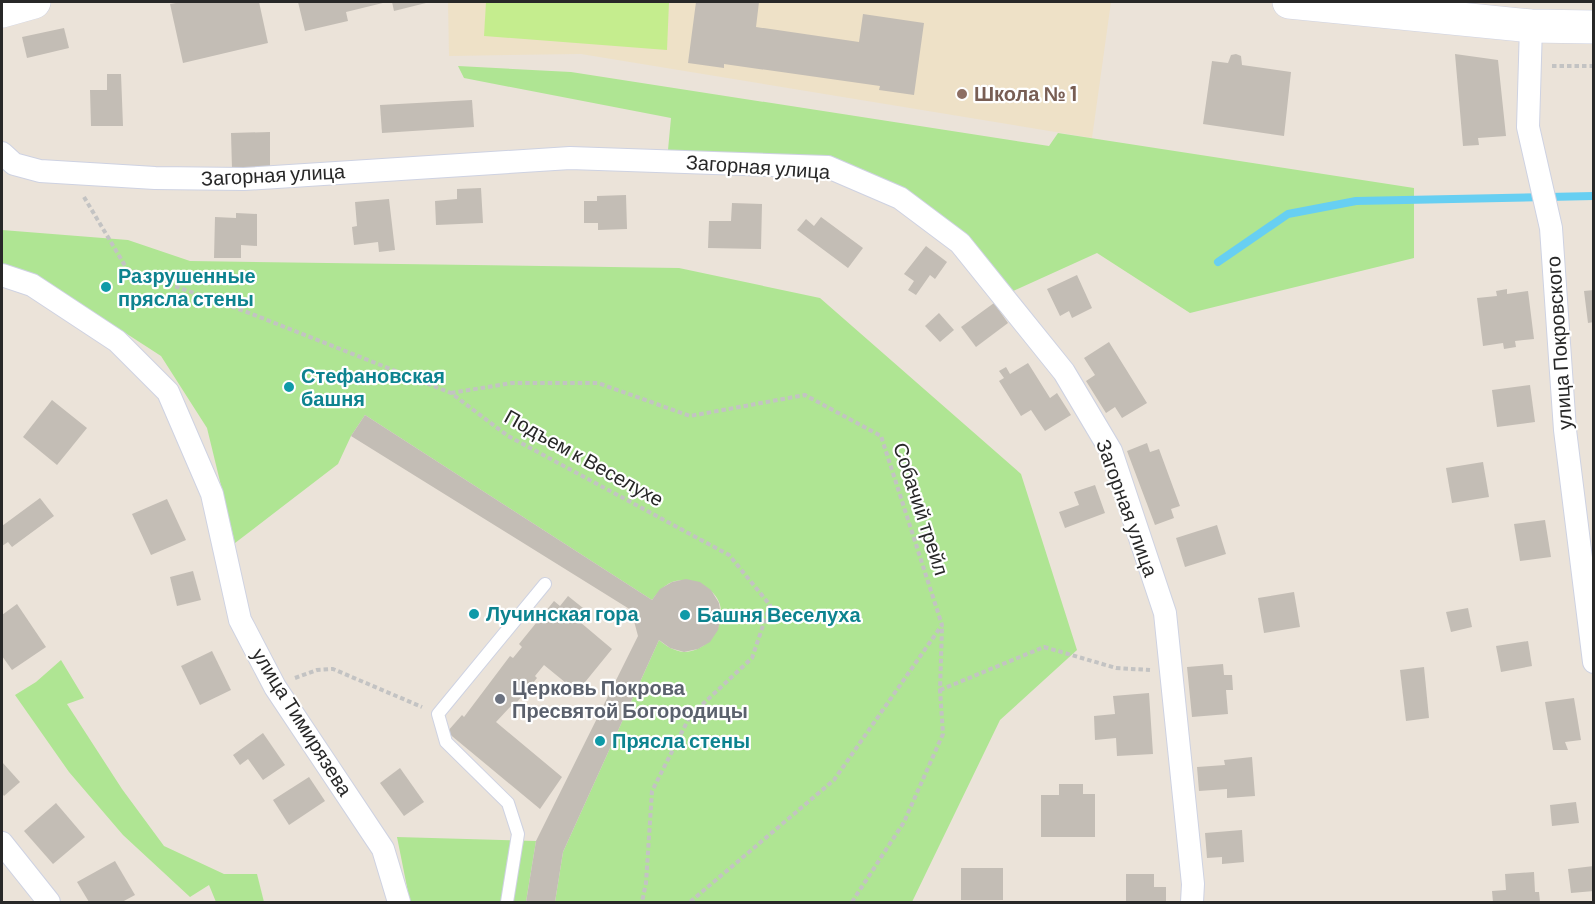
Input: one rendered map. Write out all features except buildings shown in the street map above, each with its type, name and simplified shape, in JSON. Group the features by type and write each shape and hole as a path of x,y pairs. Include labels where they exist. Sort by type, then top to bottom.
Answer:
{"main road":[{"path":"2,11 34,2"},
{"path":"1289,2 1336,4 1532,26 1593,27"}],"street":[{"name":"улица Покровского","path":"1532,26 1528,127 1551,228 1565,430 1593,662"},
{"name":"Загорная улица","path":"2,153 14,164 40,171 155,178 244,179 570,158 828,167 900,198 960,243 1064,372 1111,451 1165,613 1193,885 1192,903"},
{"name":"улица Тимирязева","path":"2,275 32,285 117,340 168,392 212,494 240,620 275,687 383,849 399,903"},
{"path":"2,843 49,903"}],"lane":[{"path":"507,903 518,834 508,803 446,742 438,714 545,584"}],"path":[{"path":"1530,66 1593,66"},
{"name":"Подъем к Веселухе","path":"69,173 127,269 252,314 451,393 508,436 729,555 770,605 752,658 690,716 652,791 646,883 642,903"},
{"name":"Собачий трейл","path":"451,393 512,383 598,383 690,416 805,396 881,436 942,625 940,690 943,734 904,822 852,903"},
{"path":"690,903 834,780 942,625"},
{"path":"940,690 1044,647 1116,668 1171,670"},
{"path":"291,679 317,670 333,669 438,714"}],"shaded area":[{"name":"Школа № 1","path":"448,2 1111,2 1092,138 581,54 449,56"}],"green space":[{"path":"486,2 669,2 667,50 484,36"},
{"path":"458,66 571,72 1049,146 1058,133 1414,188 1414,258 1190,313 1097,253 1011,292 915,198 829,161 668,150 671,118 464,78"},
{"path":"2,230 128,240 190,261 679,268 820,298 1021,474 1077,650 1000,720 912,902 555,902 563,852 659,640 670,648 684,652 704,645 712,638 721,620 721,609 711,591 703,586 681,580 665,586 652,600 365,415 351,436 338,464 235,543 207,428 161,356 39,277 2,267"},
{"path":"61,660 84,698 67,704 122,789 164,846 224,874 257,874 264,902 216,902 209,885 190,897 123,835 69,772 15,695 36,682"},
{"path":"397,837 536,841 526,902 410,902"}],"waterway":[{"path":"1218,262 1288,214 1356,201 1594,196"}],"place":[{"name":"Школа № 1","path":"962,94"},
{"name":"Разрушенные прясла стены","path":"106,287"},
{"name":"Стефановская башня","path":"289,387"},
{"name":"Лучинская гора","path":"474,614"},
{"name":"Башня Веселуха","path":"685,615"},
{"name":"Церковь Покрова Пресвятой Богородицы","path":"500,699"},
{"name":"Прясла стены","path":"600,741"}]}
